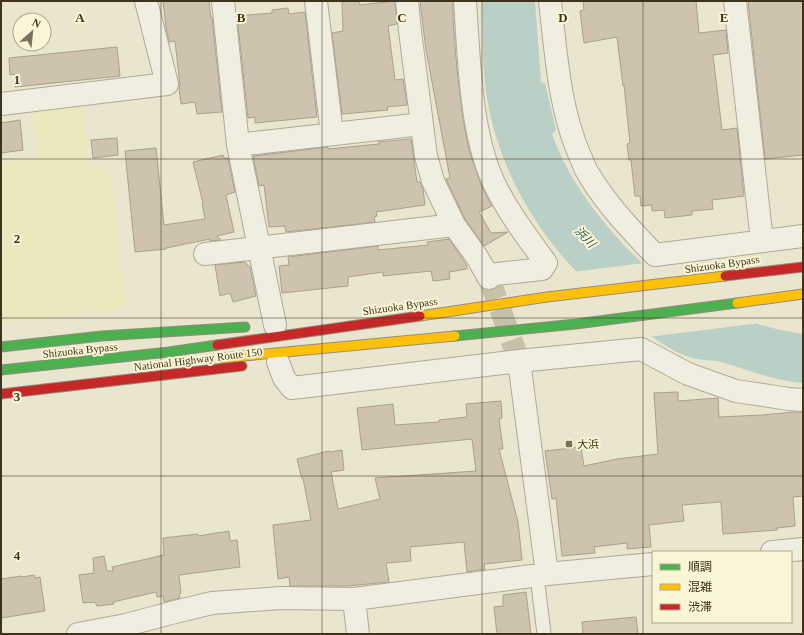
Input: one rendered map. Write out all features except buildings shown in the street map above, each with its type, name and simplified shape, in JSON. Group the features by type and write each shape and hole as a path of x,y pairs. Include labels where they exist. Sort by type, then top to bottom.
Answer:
{"highway":[{"name":"Shizuoka Bypass","path":"1,370 169,352 572,294 766,270 803,267"},
{"path":"218,359 602,320 803,294"},
{"path":"298,324 395,319"},
{"path":"1,347 102,336 253,327"},
{"name":"National Highway Route 150","path":"274,362 397,341"},
{"name":"National Highway Route 150","path":"1,394 254,365"}],"street":[{"path":"1,104 167,84 146,1"},
{"path":"316,1 332,134"},
{"path":"407,1 426,156 433,181 454,225 477,257 488,277 542,269 546,263 504,204 492,180 479,139 472,86 465,1"},
{"path":"550,1 564,107 575,145 588,175 618,215 655,255 803,236"},
{"path":"735,1 762,241"},
{"path":"230,2 238,145 275,325"},
{"path":"238,145 422,124"},
{"path":"205,254 454,225"},
{"path":"274,362 292,388 519,361 641,349 688,374 736,391 803,400"},
{"path":"519,361 542,575"},
{"path":"782,551 803,549"},
{"path":"78,634 126,625 212,603 281,598 354,599 542,575 652,564"},
{"path":"354,599 358,634"}],"lane":[{"path":"542,575 544,634"}],"shaded area":[{"path":"82,104 90,169 110,167 126,308 3,323 1,308 1,250 3,250 1,234 1,163 38,159 32,110"}],"water":[{"name":"浜川","path":"482,1 535,1 541,82 545,83 556,130 552,134 579,189 617,238 646,267 758,324 803,334 803,383 772,378 717,361 701,360 681,354 659,342 632,322 583,279 561,255 541,229 524,201 509,172 497,141 486,96 483,55"}],"pier":[{"path":"644,263 760,323 648,337 609,307 573,272"}],"tunnel":[{"path":"489,278 519,361"}],"traffic: fast":[{"path":"455,336 576,324 737,303"},
{"path":"1,347 102,336 245,327"},
{"path":"1,370 169,352 217,345"}],"traffic: slow":[{"path":"420,316 547,297 725,276"},
{"path":"737,303 803,294"},
{"path":"223,358 455,336"}],"traffic: jam":[{"path":"725,276 803,267"},
{"path":"217,345 420,316"},
{"path":"1,394 242,366"}],"place":[{"name":"大浜","path":"569,444"}]}
